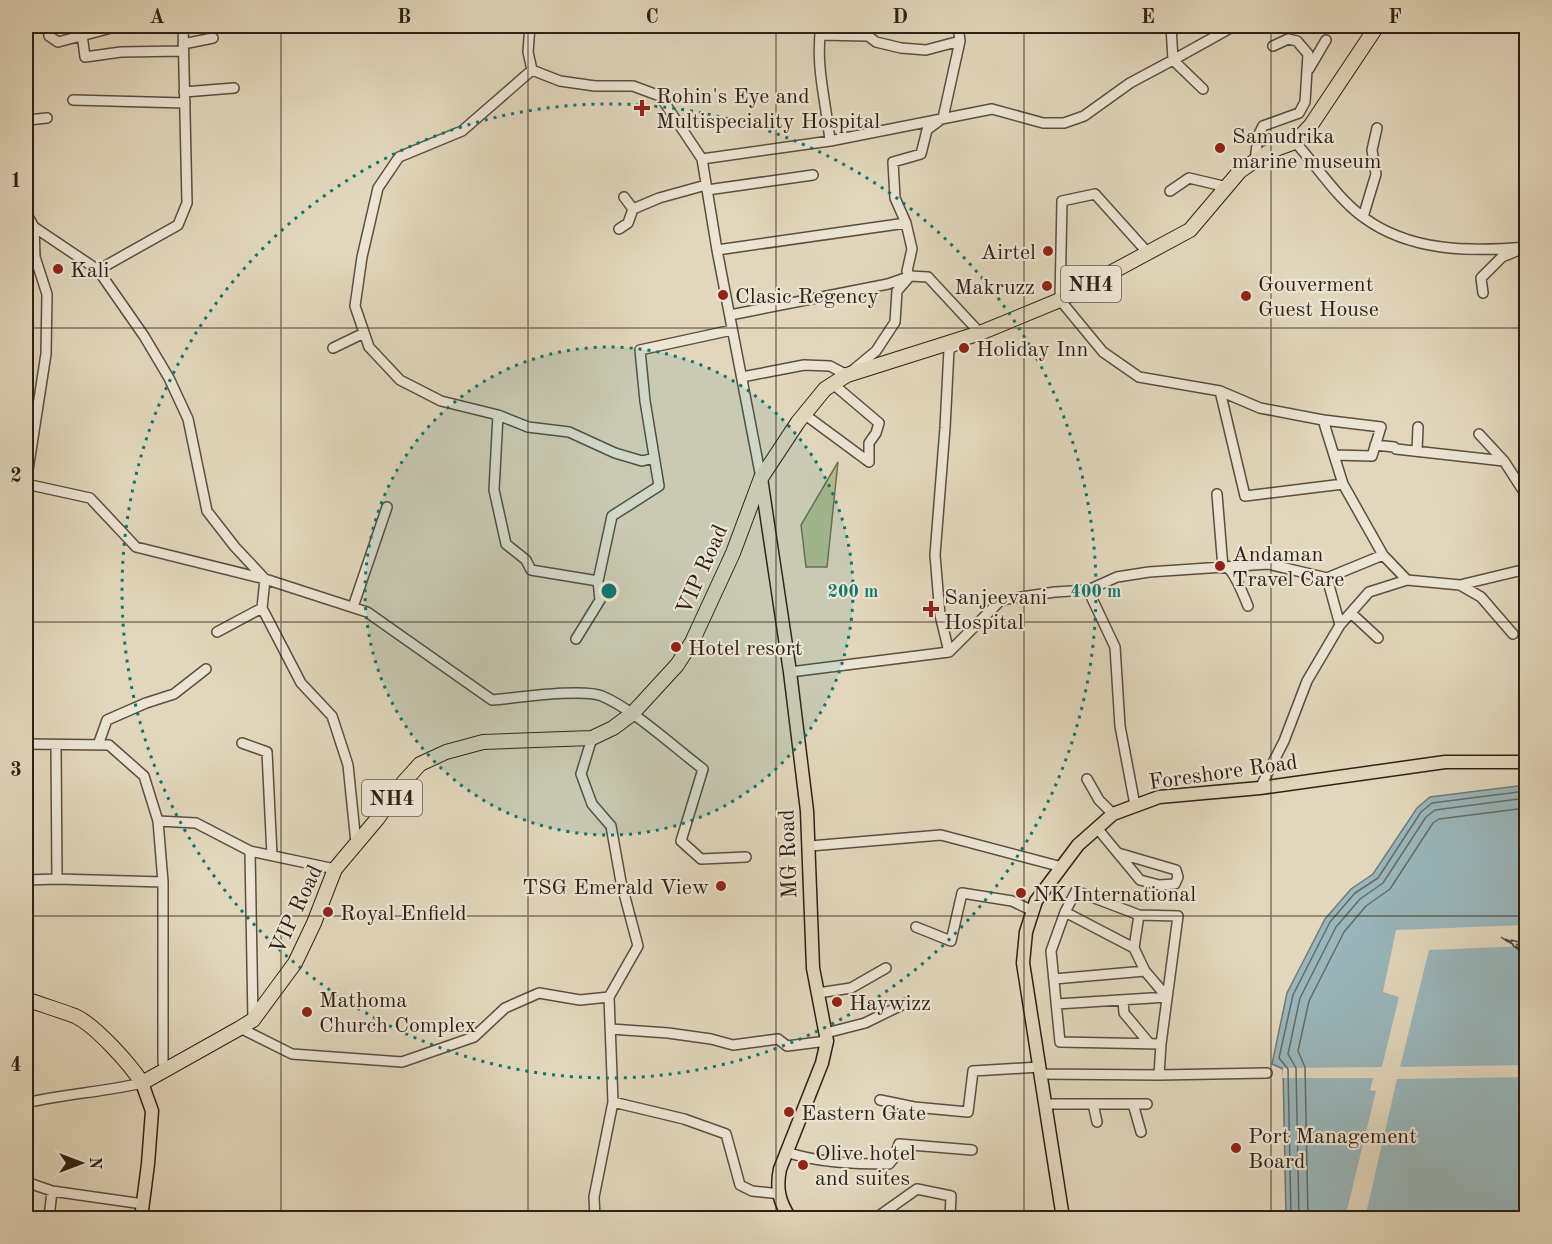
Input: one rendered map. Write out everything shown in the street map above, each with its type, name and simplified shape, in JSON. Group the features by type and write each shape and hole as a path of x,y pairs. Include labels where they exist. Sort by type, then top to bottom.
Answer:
{"highway":[{"name":"NH4","path":"761,478 804,414 825,389 847,375 980,333 1060,300 1190,230 1240,171 1268,152 1295,142 1311,125 1377,26"},
{"name":"VIP Road","path":"142,1083 253,1020 295,963 314,923 335,869 420,764 446,752 483,742 592,738 613,728 632,714 677,665 692,642 733,553 761,478"},
{"path":"26,999 78,1017 113,1047 142,1083"}],"main road":[{"name":"MG Road","path":"761,478 790,672 807,811 813,968 826,1037 822,1063 786,1152 777,1185 783,1209 790,1218"},
{"name":"Foreshore Road","path":"1063,1218 1023,963 1026,932 1036,901 1078,845 1113,814 1159,797 1260,788 1444,762 1527,762"},
{"path":"141,1218 152,1112 142,1083"}],"street":[{"path":"48,26 49,36 58,42 115,27 165,26"},
{"path":"81,26 85,57 183,48 213,38"},
{"path":"99,270 178,225 187,203 183,26"},
{"path":"530,26 528,52 532,70"},
{"path":"910,276 907,271 912,249 906,223 896,198 893,162 921,154 927,130 943,118 960,41 958,26"},
{"path":"1171,26 1173,60 1203,89"},
{"path":"702,159 830,141 992,109 1043,123 1064,123 1084,116 1130,83 1234,26"},
{"path":"830,141 818,65 821,30 868,36 876,42 901,48 926,50 960,41"},
{"path":"1255,161 1258,136 1263,126 1299,112 1305,102 1308,54 1297,41 1288,39 1273,46"},
{"path":"1308,71 1326,40"},
{"path":"532,70 561,81 595,86 633,86 660,96 702,159 717,250 761,478"},
{"path":"532,70 462,131 399,157 378,188 362,257 355,306 369,347 400,380 441,401 498,415 528,427 569,432 615,453 642,461 654,458"},
{"path":"184,92 234,88"},
{"path":"73,100 184,103"},
{"path":"26,125 28,120 47,118"},
{"path":"1363,217 1376,174 1372,150 1377,128"},
{"path":"1295,142 1363,217 1403,238 1437,248 1527,247"},
{"path":"619,229 628,223 633,209 659,198 707,188 813,175"},
{"path":"1170,190 1189,178 1227,187"},
{"path":"1148,253 1095,194 1062,201 1060,300 1103,352 1139,377 1220,391 1260,408 1323,420 1381,427 1372,456 1334,455"},
{"path":"624,197 633,209"},
{"path":"26,213 34,227 99,270 144,336 169,378 188,419 207,511 235,547 265,579 262,608 302,683 332,716 348,765 356,843"},
{"path":"717,250 906,223"},
{"path":"34,227 35,257 47,294 46,354 26,483 90,498 136,547 265,579 368,612 492,700 571,693 601,695 632,714 703,770 681,841 701,859 746,858"},
{"path":"1483,293 1480,278 1503,257 1527,247"},
{"path":"742,377 804,366 830,366 847,375 876,351 895,322 897,291 910,276"},
{"path":"730,315 888,284 910,276 928,277 980,333 949,349 935,555 940,615 948,652"},
{"path":"576,639 600,600 598,581 612,516 659,486 640,350 732,330"},
{"path":"333,348 364,333"},
{"path":"804,414 869,462 869,443 876,434 879,423 833,384"},
{"path":"1220,391 1245,496 1343,484"},
{"path":"498,415 494,490 506,544 526,560 531,570 598,581"},
{"path":"1323,420 1343,484 1383,555 1407,580"},
{"path":"1417,451 1418,427"},
{"path":"1479,434 1504,461 1517,483 1527,492"},
{"path":"1375,445 1504,461"},
{"path":"1218,494 1226,568"},
{"path":"353,607 387,507"},
{"path":"790,672 948,652 1001,600 1088,590 1117,578 1149,572 1268,564 1327,578 1383,555"},
{"path":"1226,568 1234,573 1239,590 1248,606"},
{"path":"1260,788 1284,741 1307,681 1340,625 1369,592 1407,580 1460,585 1527,569"},
{"path":"1327,578 1340,625"},
{"path":"1460,585 1481,597 1513,634"},
{"path":"1088,590 1115,647 1120,726 1135,805"},
{"path":"218,632 262,608"},
{"path":"1351,613 1378,638"},
{"path":"98,745 107,720 174,694 206,669"},
{"path":"592,738 581,774 592,804 611,826 621,882 638,946 609,997 613,1102 594,1197 595,1218"},
{"path":"242,743 267,752 272,855"},
{"path":"26,744 109,745 144,777 158,821 163,882 163,1062 166,1070"},
{"path":"56,746 57,879"},
{"path":"1087,779 1099,800 1113,814"},
{"path":"158,821 196,824 250,851 335,869"},
{"path":"1097,828 1118,854 1140,880 1159,885 1175,884 1178,877 1176,870 1118,854"},
{"path":"810,846 941,835 1062,867"},
{"path":"250,851 253,1020"},
{"path":"26,880 163,882"},
{"path":"1159,1075 1178,916 1139,915 1076,891 1065,912 1051,951 1060,1042 1161,1044"},
{"path":"916,927 951,941 962,892 1012,901 1033,911"},
{"path":"1065,912 1134,948"},
{"path":"1139,915 1134,948 1145,971 1167,997"},
{"path":"818,993 851,988 886,968"},
{"path":"1054,979 1145,971"},
{"path":"240,1028 292,1054 402,1062 474,1037 505,1008 539,993 580,1000 609,997"},
{"path":"1057,1004 1167,997"},
{"path":"1124,1000 1124,1013 1149,1043"},
{"path":"611,1029 711,1039 733,1046 778,1039 787,1046 826,1037 865,1023 906,1003"},
{"path":"880,1100 914,1107 968,1112 973,1071 1039,1070 1159,1075 1267,1073"},
{"path":"26,1102 142,1083"},
{"path":"613,1102 684,1119 726,1134 740,1185 752,1191 780,1194"},
{"path":"1045,1104 1147,1104"},
{"path":"1093,1104 1096,1122"},
{"path":"1133,1104 1141,1132"},
{"path":"786,1152 808,1159 830,1162 889,1164 899,1144 972,1150"},
{"path":"26,1182 52,1191 143,1204"},
{"path":"876,1218 917,1189 951,1196 950,1218"},
{"path":"49,1218 52,1191"}],"green space":[{"path":"838,462 827,567 806,567 801,525"}],"water":[{"path":"1526,785 1526,1218 1286,1218 1283,1069 1272,1064 1287,993 1325,919 1351,889 1373,874 1417,808 1430,797"}],"pier":[{"path":"1526,925 1526,946 1429,950 1400,1067 1526,1065 1526,1077 1397,1079 1365,1218 1345,1218 1376,1091 1370,1090 1373,1078 1282,1078 1283,1068 1382,1067 1399,997 1383,992 1396,930"}],"ferry route":[{"path":"1501,937 1526,955"},
{"path":"1505,939 1526,947"},
{"path":"1511,940 1526,944"},
{"path":"1507,941 1526,951"},
{"path":"1519,943 1526,946"},
{"path":"1516,944 1526,949"},
{"path":"1515,946 1526,953"}],"place":[{"name":"Rohin's Eye and Multispeciality Hospital","path":"642,108"},
{"name":"Samudrika marine museum","path":"1220,148"},
{"name":"Airtel","path":"1048,251"},
{"name":"Kali","path":"58,269"},
{"name":"Makruzz","path":"1047,286"},
{"name":"Clasic Regency","path":"723,295"},
{"name":"Gouverment Guest House","path":"1246,296"},
{"name":"Holiday Inn","path":"964,348"},
{"name":"Andaman Travel Care","path":"1220,566"},
{"name":"Sanjeevani Hospital","path":"931,609"},
{"name":"Hotel resort","path":"676,647"},
{"name":"TSG Emerald View","path":"721,886"},
{"name":"NK International","path":"1021,893"},
{"name":"Royal Enfield","path":"328,912"},
{"name":"Haywizz","path":"837,1002"},
{"name":"Mathoma Church Complex","path":"307,1012"},
{"name":"Eastern Gate","path":"789,1112"},
{"name":"Port Management Board","path":"1236,1148"},
{"name":"Olive hotel and suites","path":"803,1165"}]}
